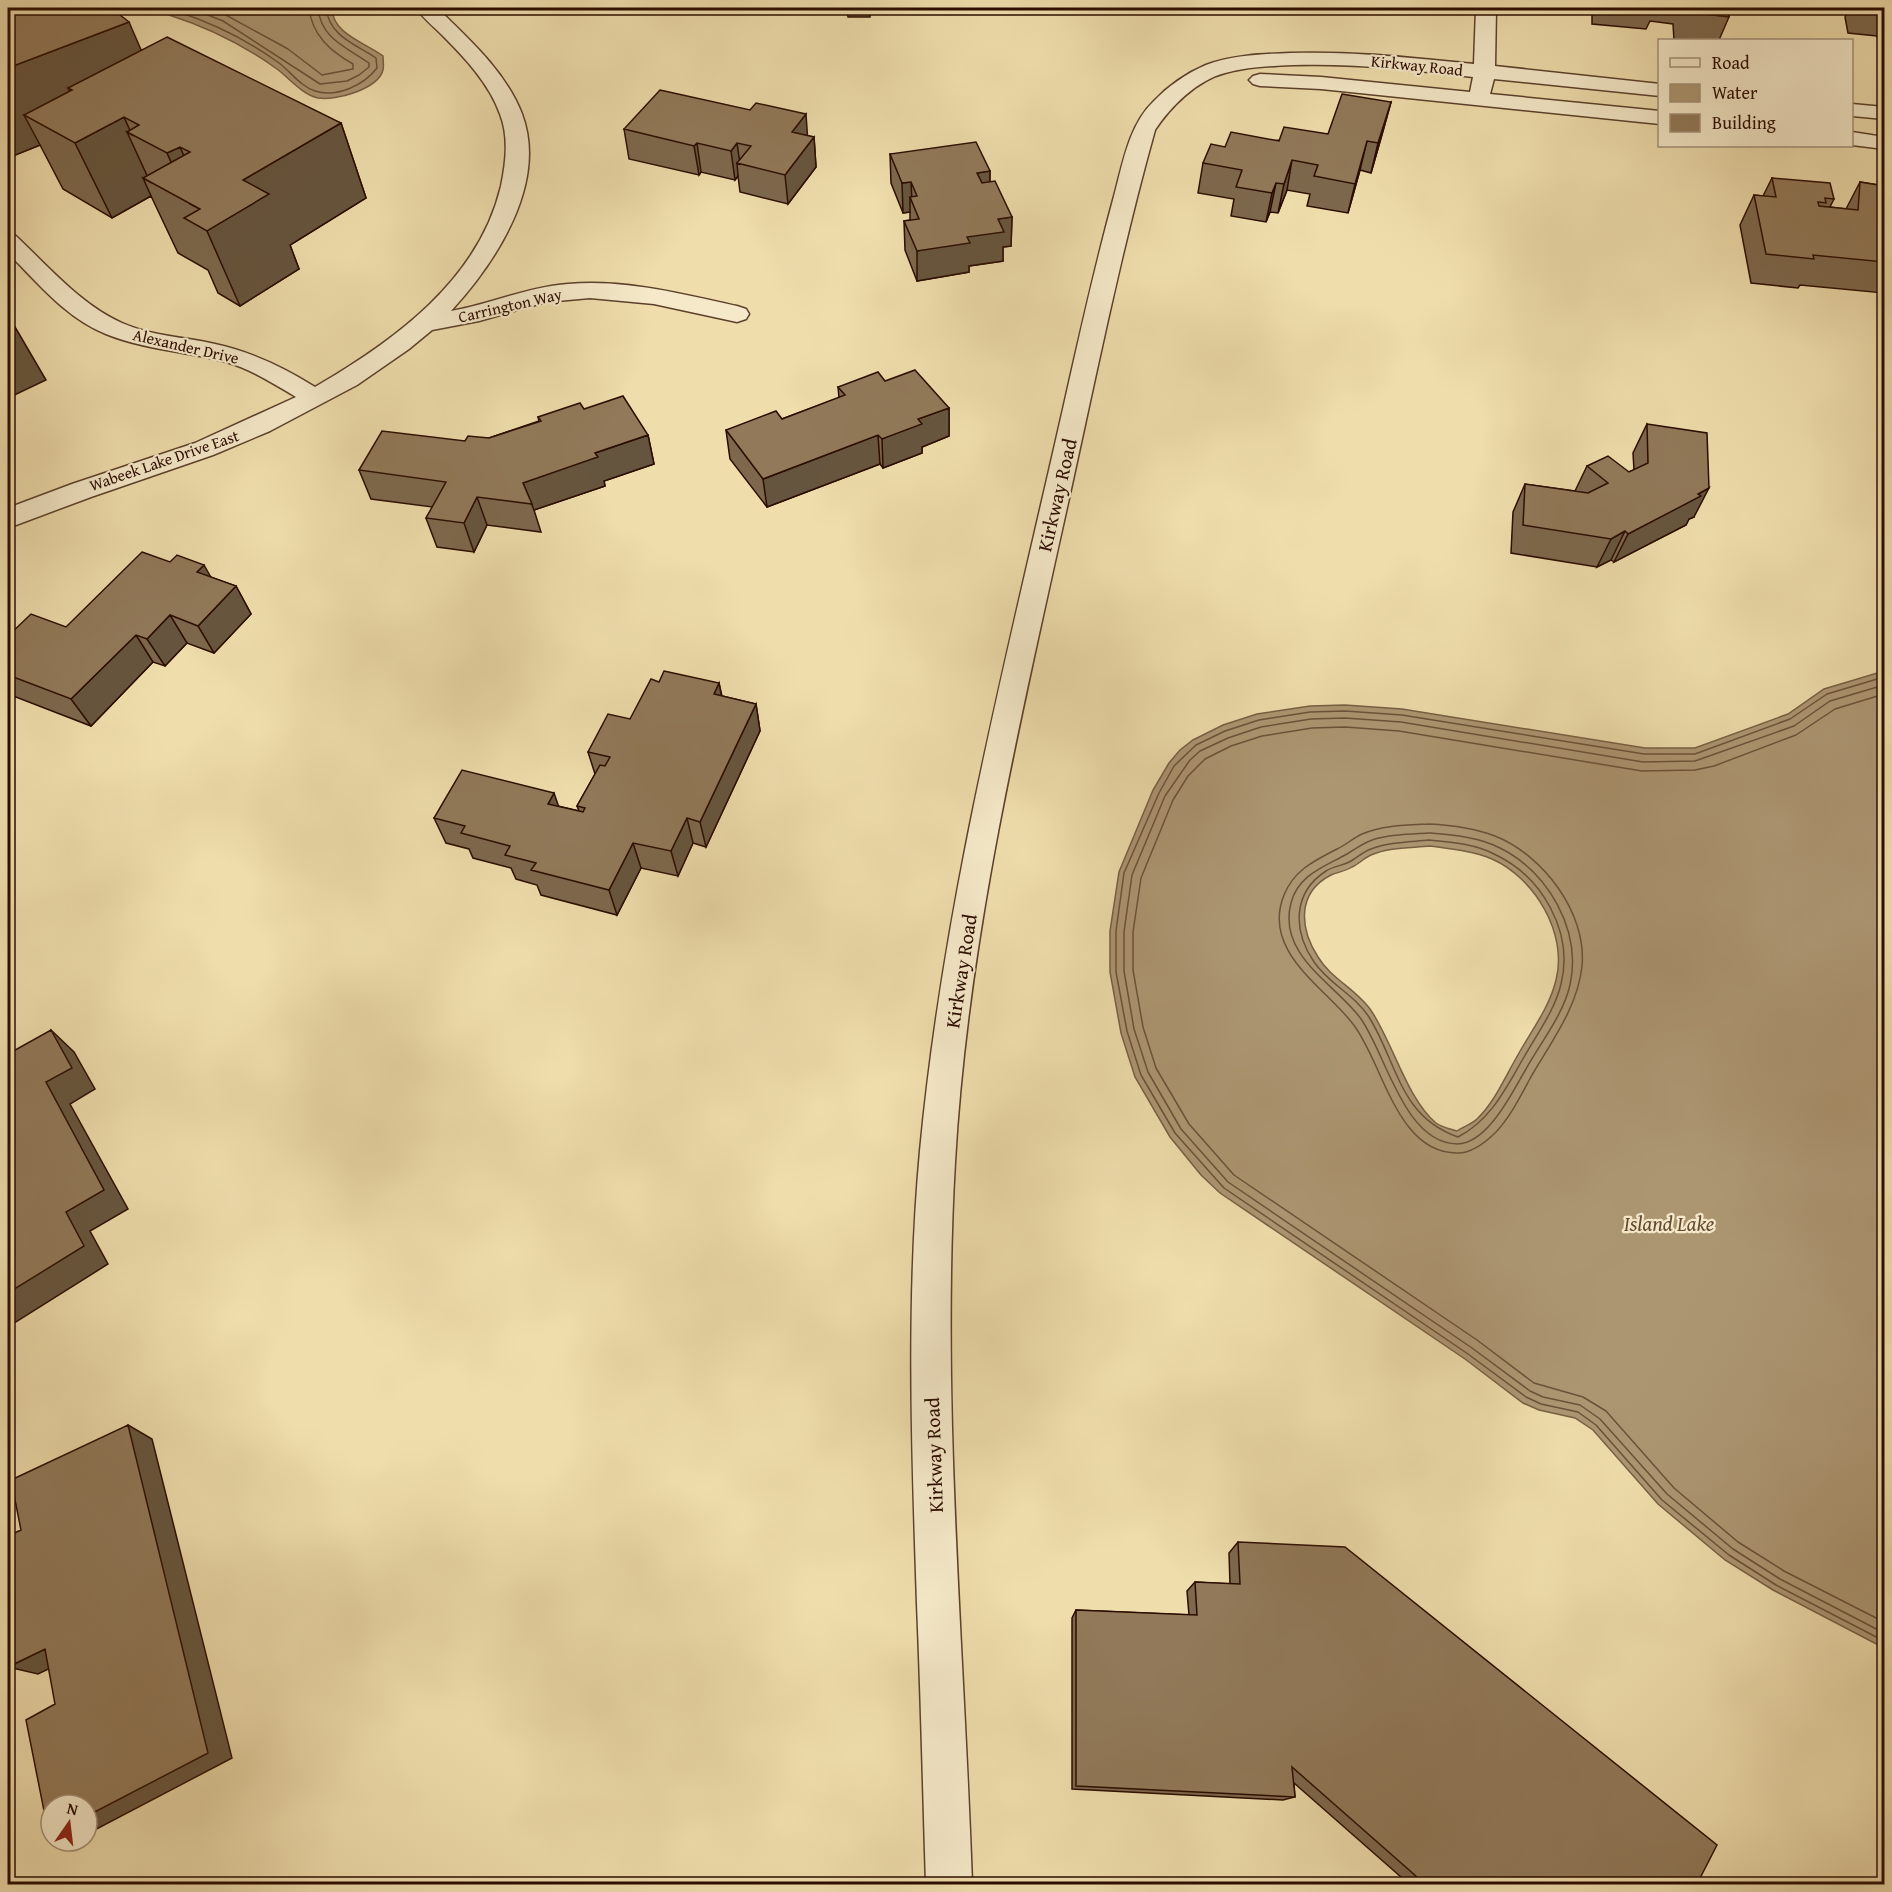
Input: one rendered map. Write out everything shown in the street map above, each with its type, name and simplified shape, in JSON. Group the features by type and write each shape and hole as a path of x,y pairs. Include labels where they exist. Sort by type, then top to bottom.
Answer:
{"street":[{"name":"Wabeek Lake Drive East","path":"8,519 52,499 203,449 315,398 375,361 425,324 484,253 504,216 516,175 517,133 506,101 488,76 468,50 426,8"},
{"path":"1480,98 1484,72 1486,8"},
{"name":"Kirkway Road","path":"949,1884 947,1752 931,1431 932,1248 951,1029 1000,737 1135,159 1144,130 1158,108 1195,79 1217,68 1258,60 1326,58 1376,60 1658,90"},
{"name":"Kirkway Road","path":"1181,90 1265,80 1321,82 1658,118"},
{"path":"1853,110 1884,113"},
{"path":"1853,139 1884,143"},
{"name":"Alexander Drive","path":"8,241 68,297 97,320 140,339 235,356 266,368 315,398"},
{"name":"Carrington Way","path":"425,324 538,296 568,291 603,291 653,296 737,314"}],"water":[{"path":"168,8 332,8 333,17 344,31 383,56 383,70 380,77 365,88 335,98 318,98 296,86 277,69 239,45 197,25 169,15"},
{"name":"Island Lake","path":"1884,671 1884,1648 1773,1590 1725,1560 1658,1504 1593,1430 1575,1418 1539,1410 1523,1403 1465,1359 1220,1193 1201,1175 1170,1137 1135,1077 1121,1033 1110,972 1110,931 1119,872 1153,790 1169,763 1180,750 1193,740 1223,725 1257,714 1310,706 1345,705 1402,709 1645,748 1695,748 1788,714 1824,689","holes":["1430,846 1485,856 1508,868 1522,879 1545,909 1557,944 1556,980 1550,999 1540,1018 1495,1096 1477,1119 1457,1131 1443,1127 1426,1113 1409,1086 1372,1012 1324,965 1312,946 1305,923 1307,901 1312,891 1331,875 1385,850"]}],"building":[{"path":"8,8 111,8 129,22 8,68"},
{"path":"1685,8 1728,8 1729,17 1686,12"},
{"path":"167,37 341,123 243,180 269,194 207,231 184,218 200,209 143,178 190,152 180,147 167,153 127,132 139,125 124,117 75,143 24,115 72,90 68,88"},
{"path":"660,90 750,110 756,103 806,114 792,132 814,137 785,175 737,163 751,146 737,143 731,151 697,143 694,146 624,129"},
{"path":"1342,94 1391,102 1378,143 1367,141 1355,184 1314,176 1318,165 1292,160 1284,184 1276,183 1272,193 1236,187 1242,170 1203,163 1211,144 1225,147 1231,132 1279,141 1284,127 1328,134"},
{"path":"976,142 990,171 977,173 982,183 995,181 1012,217 998,219 1004,232 967,237 970,243 917,251 904,221 919,219 910,197 917,196 911,182 902,183 890,154"},
{"path":"1772,178 1830,183 1834,199 1825,198 1826,203 1818,202 1819,206 1858,210 1860,182 1884,186 1884,262 1813,255 1814,259 1766,254 1754,195 1776,197"},
{"path":"915,370 949,408 918,419 922,424 882,439 878,435 763,479 726,430 776,411 782,419 845,395 838,387 878,372 885,381"},
{"path":"623,396 648,435 595,453 598,457 523,483 532,504 477,497 464,523 426,518 446,482 359,470 382,431 465,441 468,436 489,438 541,421 538,417 580,403 584,409"},
{"path":"1647,424 1707,433 1709,488 1698,494 1701,496 1628,534 1625,531 1611,539 1523,525 1525,484 1588,493 1608,483 1587,466 1608,456 1629,472 1648,463"},
{"path":"142,552 170,562 177,555 204,565 197,572 236,586 198,626 170,615 147,639 136,635 71,699 8,675 8,636 31,614 66,627"},
{"path":"664,671 719,683 714,694 756,704 700,822 687,818 671,851 633,843 609,890 531,870 536,863 505,855 510,846 461,833 465,826 434,818 462,770 554,793 548,804 583,812 585,808 577,806 600,765 605,766 610,757 588,752 608,714 630,719 651,679 659,682"},
{"path":"51,1030 72,1068 46,1082 104,1190 66,1212 84,1246 8,1293 8,1054"},
{"path":"128,1425 208,1753 99,1810 99,1793 40,1793 26,1720 55,1704 45,1649 8,1667 8,1536 21,1530 11,1480"},
{"path":"1238,1542 1345,1547 1717,1845 1697,1884 1425,1884 1292,1767 1295,1797 1076,1786 1076,1610 1197,1615 1195,1582 1240,1584"}]}
